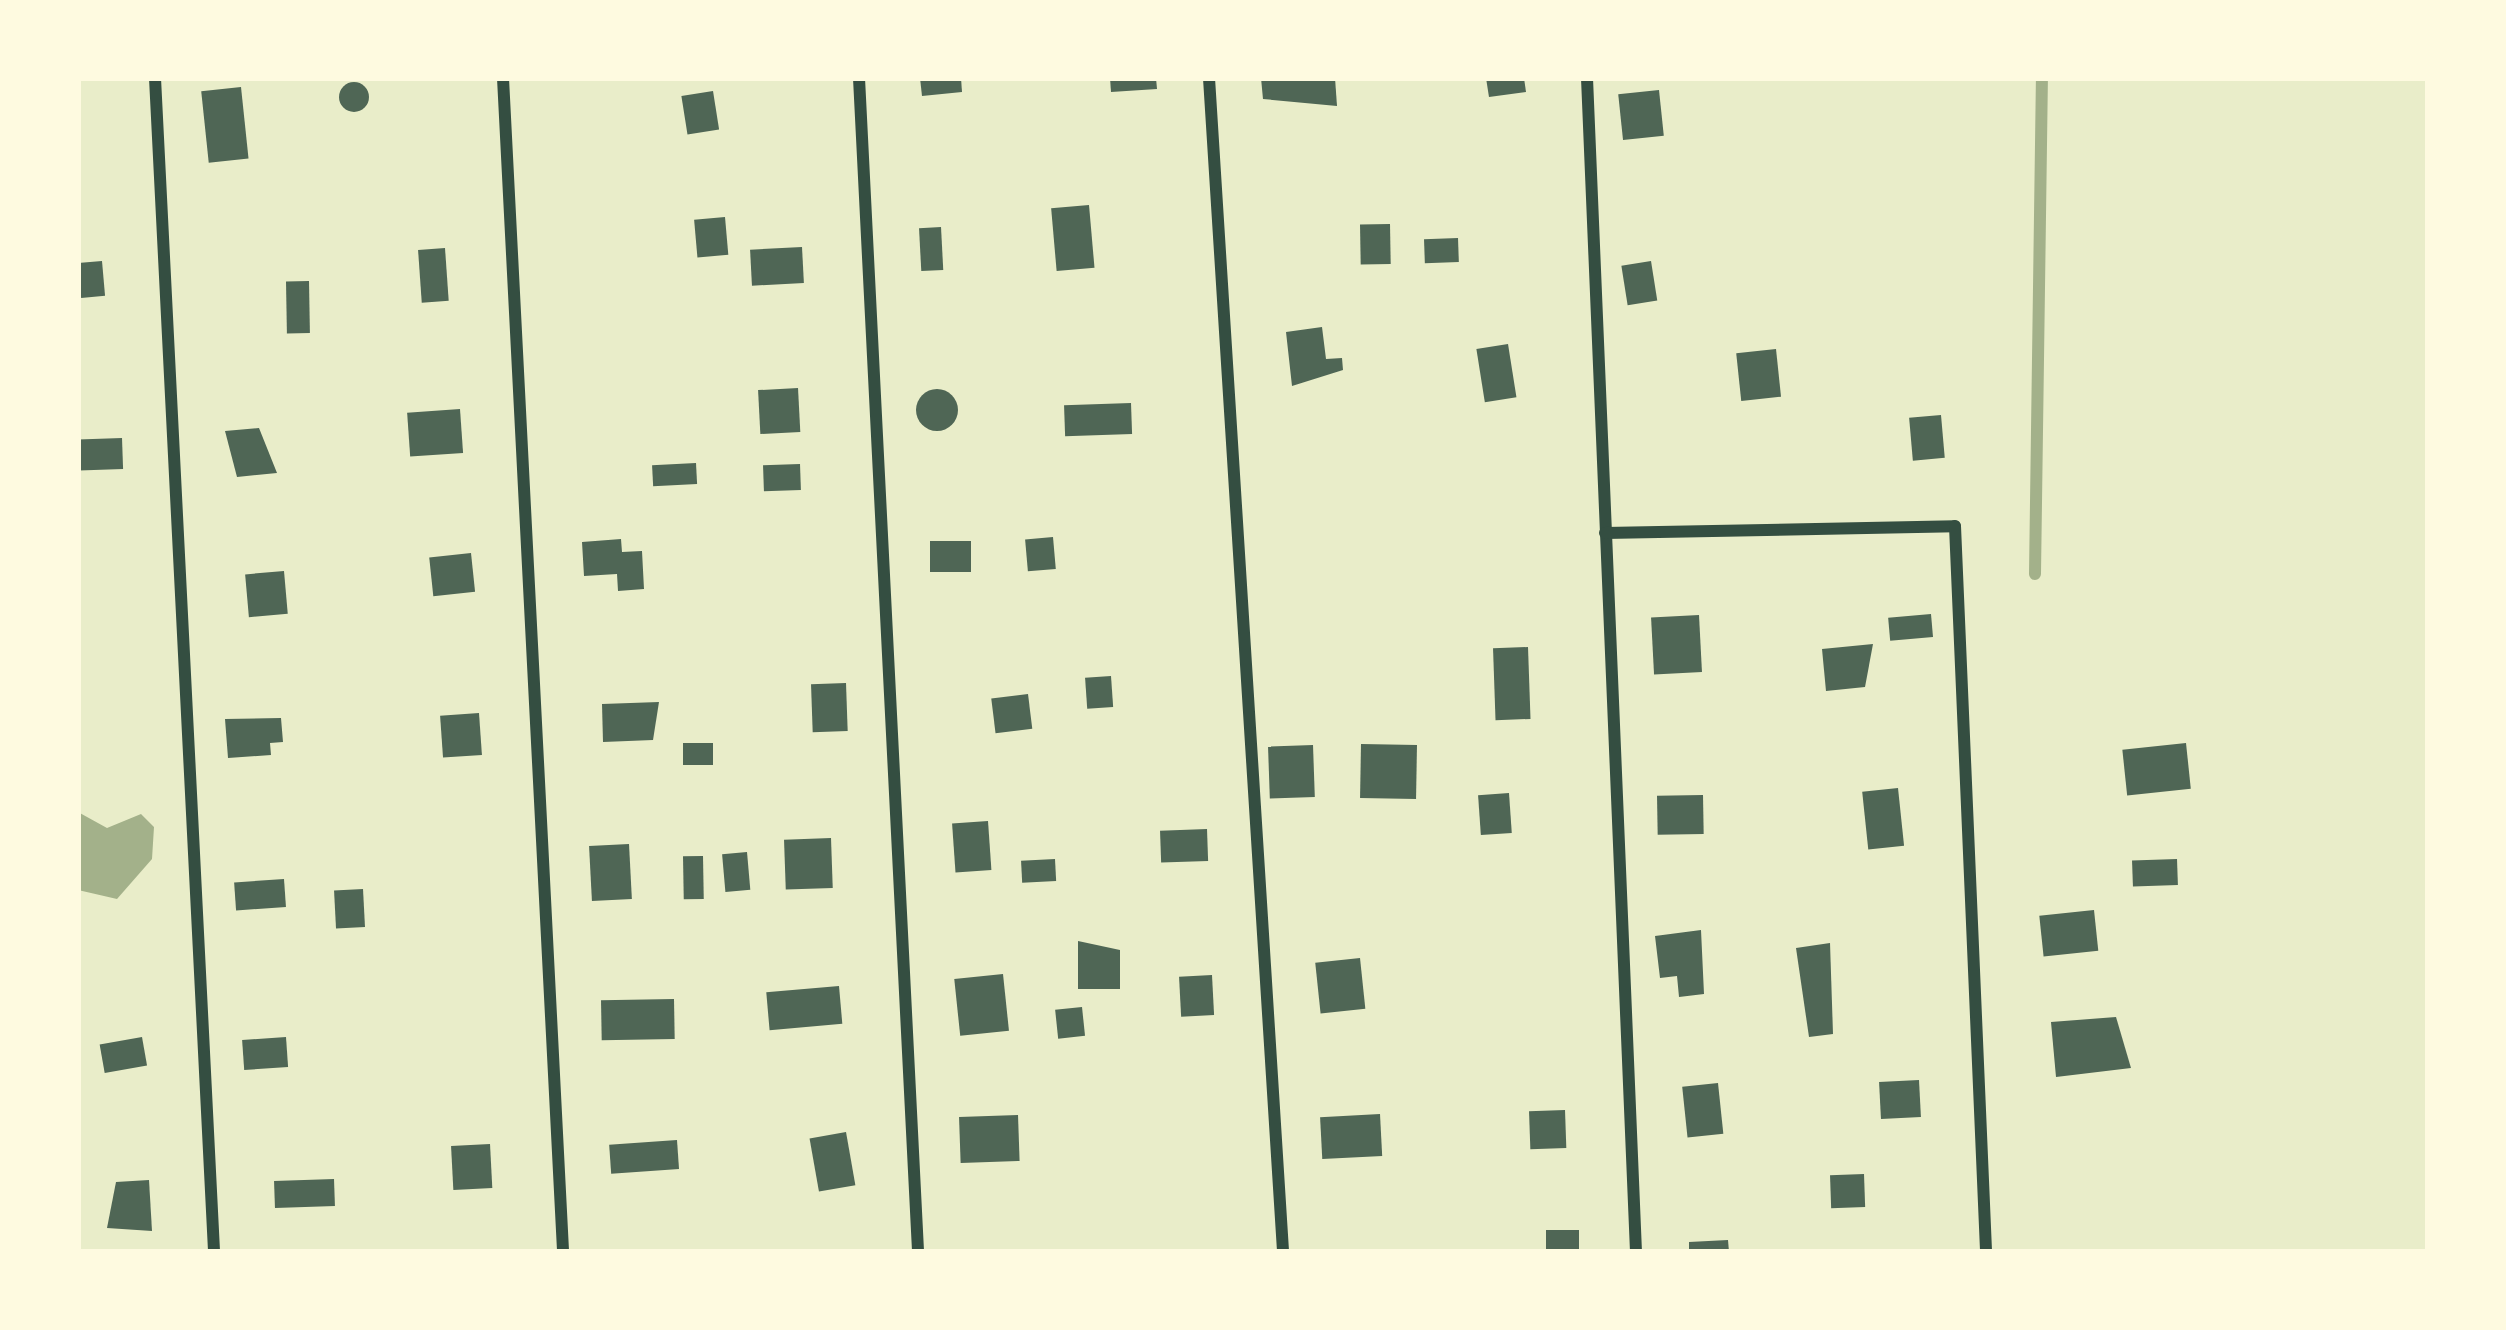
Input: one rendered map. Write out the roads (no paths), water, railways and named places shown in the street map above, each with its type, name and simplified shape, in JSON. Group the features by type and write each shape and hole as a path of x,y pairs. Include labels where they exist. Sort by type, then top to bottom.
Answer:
{"street":[{"path":"155,78 214,1252"},
{"path":"503,78 563,1252"},
{"path":"859,78 918,1252"},
{"path":"1210,78 1283,1252"},
{"path":"1587,78 1636,1252"},
{"path":"1605,533 1955,526 1986,1252"}],"waterway":[{"path":"2035,574 2042,78"}]}
